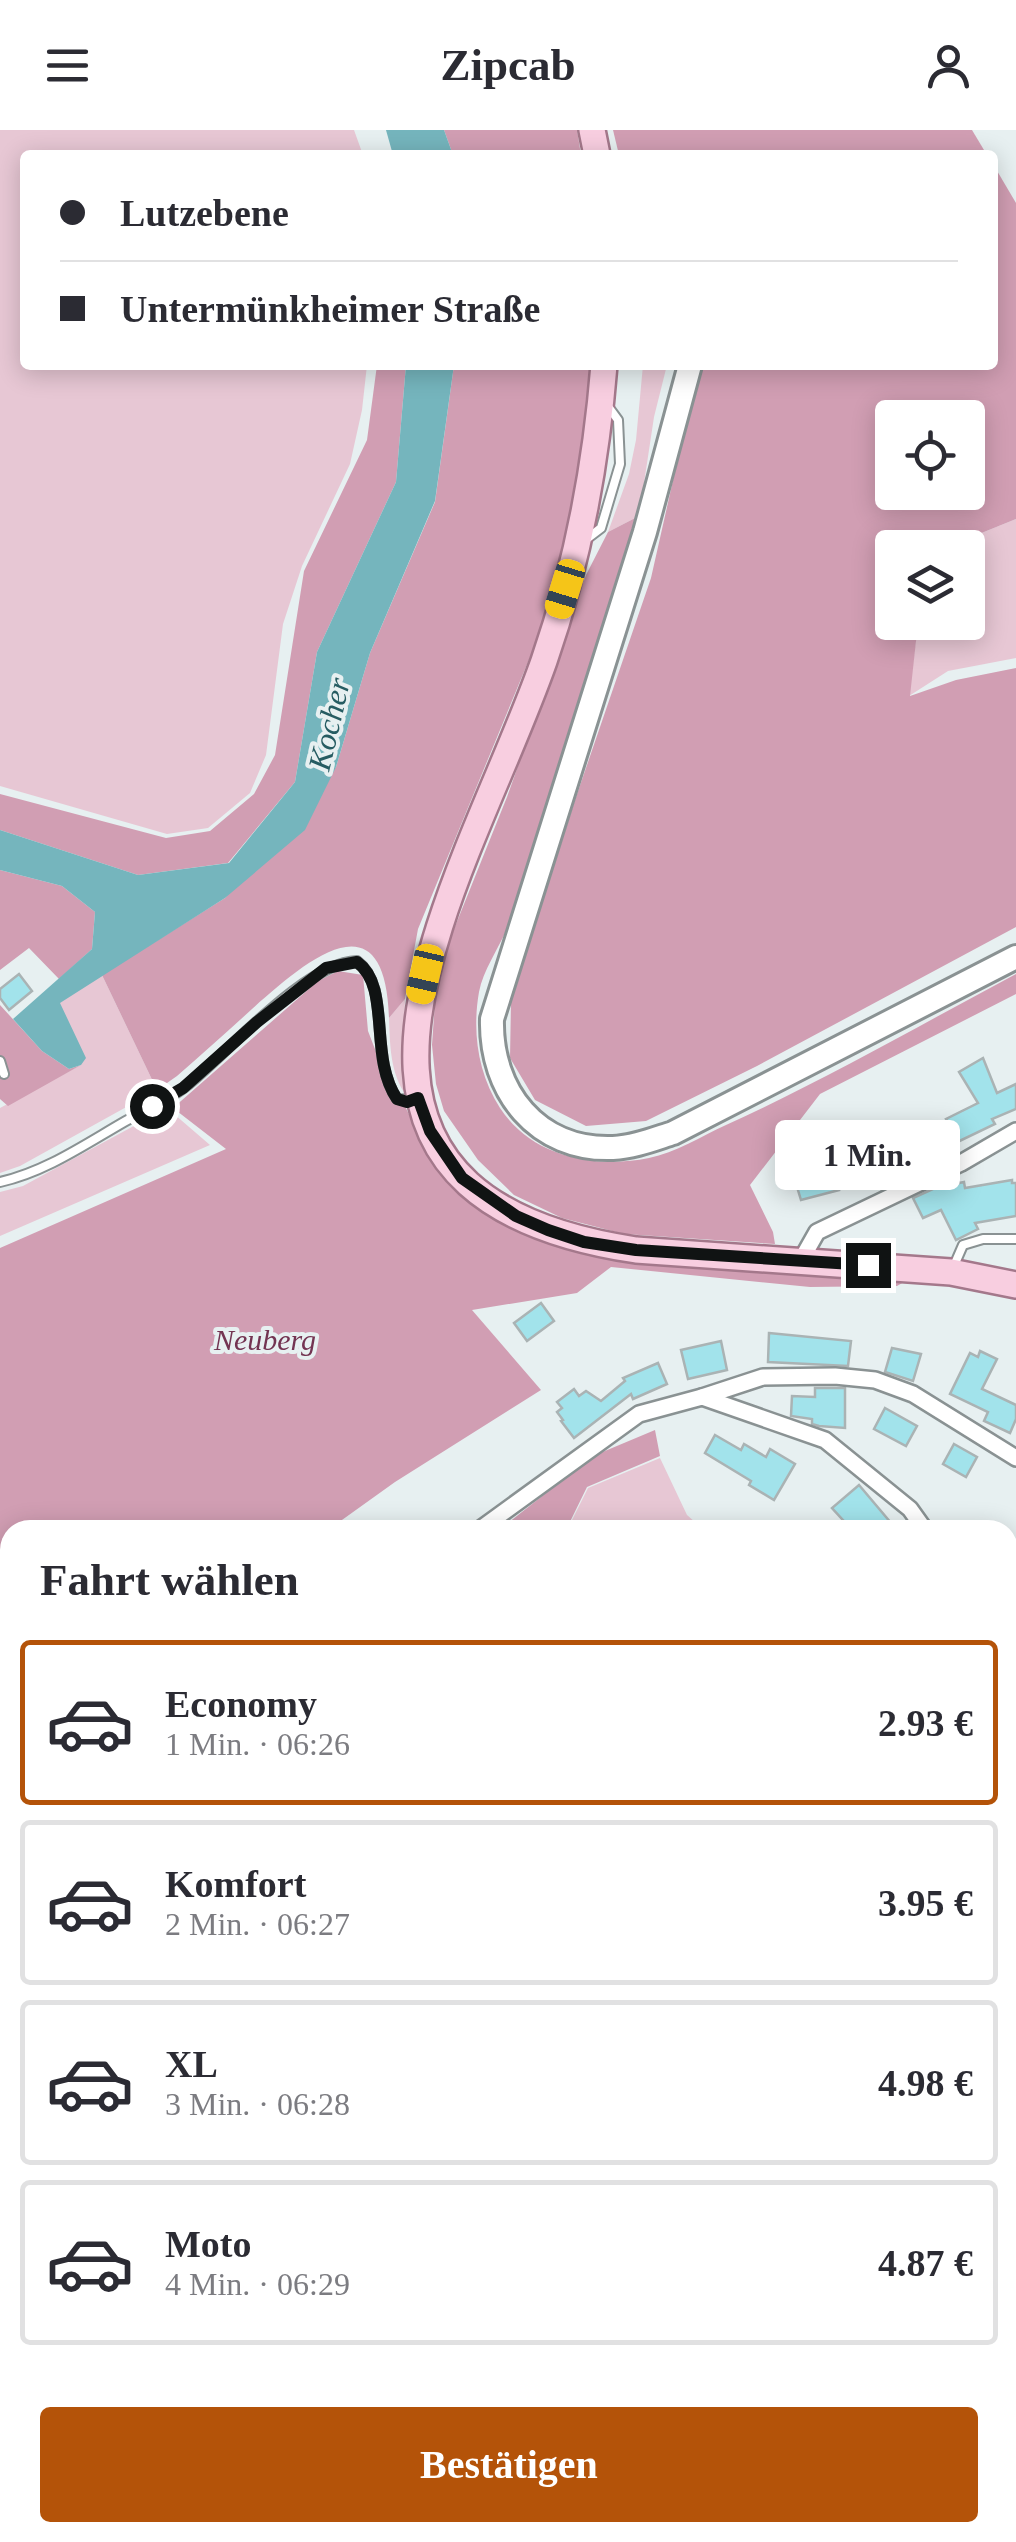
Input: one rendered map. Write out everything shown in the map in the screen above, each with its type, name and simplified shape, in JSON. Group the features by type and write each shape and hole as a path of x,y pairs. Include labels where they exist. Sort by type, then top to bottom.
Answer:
{"main road":[{"path":"604,370 589,488 544,662 453,881 418,1004 414,1066 418,1098 430,1131 462,1178 516,1216 584,1242 636,1250 952,1272 1016,1286"},
{"path":"689,370 645,532 492,1020 495,1060 509,1094 533,1121 565,1140 592,1148 643,1143 673,1133 1016,957"}],"street":[{"path":"800,1262 816,1232 961,1163 1016,1131"},
{"path":"493,1520 639,1414 763,1377 875,1380 914,1394 1016,1458"},
{"path":"702,1397 825,1440 918,1520"}],"lane":[{"path":"0,1182 30,1176 183,1088 326,968 346,962 357,962 372,978 377,995 378,1041 392,1091 397,1099 407,1102 418,1098"},
{"path":"0,1061 4,1074"},
{"path":"952,1272 963,1245 983,1239 1016,1239"}],"shaded area":[{"path":"0,130 354,130 361,150 20,150 20,370 366,370 350,464 302,566 283,624 266,755 250,793 208,828 167,834 0,786"},
{"path":"643,370 666,370 654,417 639,516 608,532 629,474"},
{"path":"1016,519 1016,658 948,671 909,696 916,640 985,640 985,532"},
{"path":"102,975 157,1090 20,1166 0,1173 0,1108 81,1065 59,1003"},
{"path":"405,999 403,1055 410,1095 406,1095 397,1077 390,1038 389,1018"},
{"path":"167,1108 210,1145 0,1236 0,1192 23,1186"},
{"path":"660,1458 693,1520 572,1520 588,1488"}],"green space":[{"path":"444,130 577,130 580,150 451,150"},
{"path":"613,130 972,130 984,150 618,150"},
{"path":"998,172 1016,203 1016,519 985,532 875,530 875,640 916,640 910,696 956,680 1016,668 1016,927 646,1121 586,1126 535,1100 510,1058 511,1001 651,578 698,370 998,370"},
{"path":"376,370 406,370 396,482 317,652 295,782 228,863 138,875 0,830 0,794 166,838 210,831 254,794 275,755 304,571 367,440"},
{"path":"453,370 590,370 569,528 535,645 418,929 405,999 389,1018 384,979 373,957 358,947 338,949 295,973 157,1090 102,975 225,898 336,767 370,653 435,502"},
{"path":"639,516 507,929 479,992 476,1022 482,1067 492,1095 513,1125 529,1138 566,1156 607,1162 659,1156 800,1090 1016,974 1016,994 820,1094 750,1185 775,1244 624,1234 562,1218 514,1195 478,1160 444,1111 436,1084 432,1045 435,1002 446,949 507,797 586,575 608,532"},
{"path":"0,870 62,886 95,912 92,949 59,979 29,948 0,970"},
{"name":"Neuberg","path":"338,971 363,975 368,1031 393,1096 400,1095 435,1159 457,1187 512,1229 570,1250 602,1256 904,1282 897,1286 810,1287 611,1267 577,1293 472,1310 541,1390 342,1520 0,1520 0,1248 226,1149 173,1108 318,981"},
{"path":"0,1005 42,1051 69,1069 81,1065 8,1106 0,1099"},
{"path":"655,1430 660,1456 587,1487 571,1520 512,1520 593,1456"}],"water":[{"path":"386,130 444,130 451,150 392,150"},
{"name":"Kocher","path":"406,370 453,370 435,501 370,653 336,767 305,830 225,898 60,1003 86,1058 81,1065 69,1069 42,1051 13,1019 92,949 95,912 62,886 0,870 0,830 138,875 229,863 295,782 317,652 396,482"}],"building":[{"path":"19,974 32,991 9,1010 0,998 0,989"},
{"path":"983,1058 997,1093 1016,1084 1016,1109 992,1119 995,1124 947,1147 950,1156 881,1189 876,1176 891,1169 884,1153 916,1135 949,1124 946,1119 978,1103 959,1072"},
{"path":"832,1167 839,1190 801,1200 794,1177"},
{"path":"957,1178 965,1188 1012,1180 1016,1183 1016,1216 975,1223 978,1229 956,1240 941,1210 923,1218 913,1198"},
{"path":"541,1303 554,1321 527,1341 514,1323"},
{"path":"769,1333 851,1341 848,1366 768,1362"},
{"path":"721,1341 727,1370 688,1379 681,1350"},
{"path":"892,1348 921,1354 913,1381 885,1372"},
{"path":"980,1351 997,1359 982,1389 1016,1405 1010,1433 984,1421 988,1412 950,1394 970,1353 978,1357"},
{"path":"658,1363 667,1384 633,1399 631,1394 574,1438 561,1421 557,1412 562,1408 557,1402 574,1389 579,1396 586,1391 601,1401 625,1381 623,1378"},
{"path":"815,1388 845,1388 845,1428 819,1426 812,1424 812,1419 791,1416 792,1396 815,1397"},
{"path":"885,1408 917,1426 906,1446 874,1429"},
{"path":"715,1435 741,1450 744,1444 766,1457 770,1449 795,1464 774,1500 705,1453"},
{"path":"954,1444 977,1457 966,1477 943,1464"},
{"path":"859,1485 889,1520 843,1520 832,1508"}],"route":[{"path":"152,1106 183,1088 326,968 357,962 366,968 377,995 378,1041 392,1091 397,1099 407,1102 418,1098 430,1131 446,1156 462,1178 489,1200 516,1216 584,1242 636,1250 868,1265"}]}
